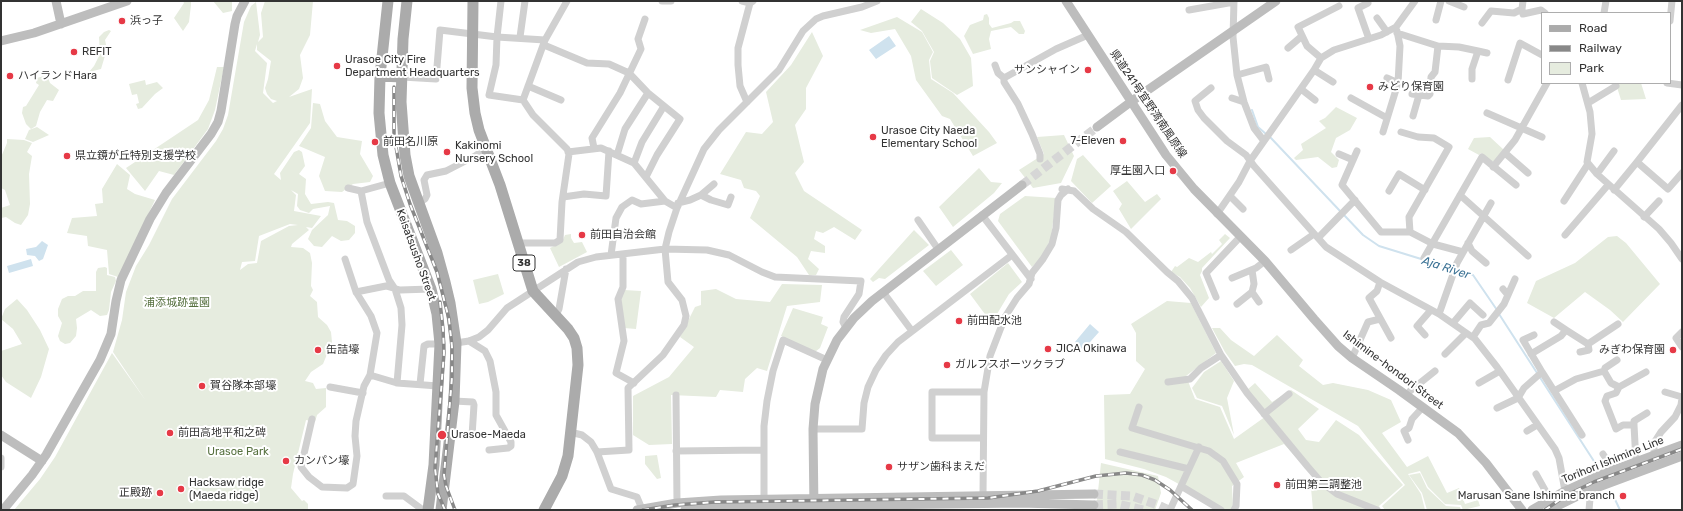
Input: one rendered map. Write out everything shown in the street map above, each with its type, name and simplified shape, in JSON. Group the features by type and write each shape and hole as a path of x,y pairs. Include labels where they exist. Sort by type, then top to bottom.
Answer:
{"main road":[{"name":"Keisatsusho Street","path":"388,1 380,76 379,126 383,155 390,183 431,289 440,344 434,465 428,510"},
{"name":"Keisatsusho Street","path":"407,1 401,117 405,155 409,176 437,253 443,275 450,303 456,343 454,401 441,510"},
{"name":"38","path":"473,1 472,88 475,113 500,185 533,291 556,315 574,338 577,348 578,365 566,464 544,510"},
{"path":"380,76 402,77"}],"street":[{"path":"56,1 62,24"},
{"path":"1,41 34,33 127,1"},
{"path":"501,1 496,65 489,95 524,100"},
{"path":"520,37 525,1"},
{"path":"662,1 671,1"},
{"path":"742,1 752,2 738,48 740,86 747,102"},
{"path":"597,452 629,450 628,388 667,350 684,325 686,316 682,300 668,282 665,249 678,205 704,149 719,130 779,70 803,31 816,19 862,7 877,1"},
{"name":"県道241号宜野湾南風原線","path":"1066,1 1172,164 1218,214"},
{"path":"1189,10 1234,1 1234,31 1237,75 1244,102 1254,128 1267,137"},
{"path":"1097,127 1276,1"},
{"path":"1383,132 1398,83 1400,46 1397,30 1415,1"},
{"path":"1436,20 1441,1"},
{"path":"1450,1 1464,6"},
{"path":"1604,12 1606,1"},
{"path":"1671,12 1672,1"},
{"path":"3,510 42,462 104,353 113,328 116,301 121,280 150,219 166,193 211,134 218,122 222,111 235,24 243,2"},
{"path":"518,243 555,243 560,240 568,149 533,115 524,100 544,43 565,2"},
{"path":"1368,3 1358,8 1366,26 1369,39"},
{"path":"1522,5 1523,14 1541,10 1544,12"},
{"path":"1482,23 1491,11 1508,14 1514,13 1522,5"},
{"path":"1321,58 1307,46 1298,27 1339,6"},
{"path":"1377,18 1387,32"},
{"path":"594,148 592,138 620,93 641,49 638,39 645,19"},
{"path":"402,77 436,79 440,30 497,37 520,37 544,43 587,63 609,64 629,73 648,93 680,119 657,154 646,177"},
{"path":"1218,214 1250,161 1321,58 1334,50 1397,30 1438,46 1459,47 1487,53"},
{"path":"1004,78 1056,49 1088,35"},
{"path":"1288,48 1302,36"},
{"path":"1508,80 1520,44 1541,54"},
{"path":"1413,116 1416,94 1428,96 1430,94 1431,77 1435,72 1438,46"},
{"path":"1472,79 1472,69 1478,51"},
{"path":"995,66 998,73 1004,78 1004,82 1018,104 1032,134 1040,154 1040,159"},
{"path":"1237,75 1266,67 1269,79"},
{"path":"1314,70 1333,82"},
{"path":"1387,78 1398,83"},
{"path":"1493,167 1515,140 1546,84"},
{"path":"1582,84 1588,103 1592,134 1587,154 1588,164 1608,185 1659,229 1671,243 1682,260"},
{"path":"1671,84 1682,85"},
{"path":"528,86 561,100"},
{"path":"1588,103 1616,86"},
{"path":"1211,88 1195,101 1198,110 1227,141 1246,155 1326,247 1380,282 1439,314 1469,335 1500,372 1554,449 1559,458 1565,491"},
{"path":"1301,89 1315,100"},
{"path":"617,155 625,129 648,93"},
{"path":"1232,98 1244,102"},
{"path":"1351,98 1387,118"},
{"path":"634,163 642,142 664,106"},
{"path":"1614,190 1682,106"},
{"path":"1487,113 1542,137"},
{"path":"1401,132 1418,137 1434,138 1449,147 1409,217 1410,232"},
{"path":"418,203 425,199 427,195 424,180 427,175 446,171 475,156 486,148"},
{"path":"568,152 601,148 634,163 665,201"},
{"path":"563,197 584,194 606,196 609,151"},
{"path":"1358,151 1342,185 1381,232 1410,232 1433,244 1463,252"},
{"path":"1597,174 1614,151"},
{"path":"1505,153 1528,173"},
{"path":"1340,154 1353,160"},
{"path":"1424,258 1482,157 1516,185"},
{"path":"1637,162 1668,189 1682,173"},
{"path":"1564,201 1588,164"},
{"path":"1389,191 1399,174 1425,190"},
{"path":"348,188 361,191 390,183"},
{"path":"611,255 616,218 622,207 632,200 641,204 665,201 678,205 702,195 714,184"},
{"path":"814,505 813,429 817,392 827,360 846,328 863,309 883,292 1022,185"},
{"path":"1565,235 1608,185"},
{"path":"983,503 984,392 990,356 997,335 1011,307 1031,280 1032,273 1052,244 1056,228 1058,200 1065,189 1074,191 1093,209 1126,232 1167,272 1178,280 1192,298 1221,355 1247,394 1308,468 1337,494 1377,510"},
{"path":"361,191 366,216 377,250 389,280 395,289 402,315 397,383"},
{"path":"702,195 711,200 728,205 731,197"},
{"path":"1460,195 1528,256"},
{"path":"1230,196 1243,209"},
{"path":"1291,250 1316,236 1339,217 1355,200"},
{"path":"1644,217 1659,201"},
{"path":"1439,314 1455,267 1491,203"},
{"name":"Ishimine-hondori Street","path":"1218,214 1265,261 1323,331 1352,358 1423,407 1472,446 1522,510"},
{"path":"982,215 1031,280"},
{"path":"918,220 938,249"},
{"path":"1216,297 1206,273 1241,236"},
{"path":"1468,243 1472,250 1486,263"},
{"path":"456,343 469,341 488,330 507,308 566,269 587,259 665,249 708,250 729,255 775,277 861,281 859,294 844,317 843,322 846,328"},
{"path":"623,254 623,287 618,299 624,341 616,373 634,383"},
{"path":"813,429 862,428 864,403 868,386 876,370 898,342 1012,255"},
{"path":"312,419 301,467 309,477 322,487 347,488 353,484 357,456 355,436 356,422 364,386 370,375 377,333 371,316 356,292 344,259"},
{"path":"1232,278 1252,270 1265,261"},
{"path":"556,315 559,309 566,269"},
{"path":"1237,304 1252,292 1254,284 1252,270"},
{"path":"1445,354 1481,325 1488,323 1496,315 1501,309 1515,279"},
{"path":"1380,282 1377,290 1369,298 1391,338"},
{"path":"356,292 386,286 395,289 431,289"},
{"path":"1503,289 1508,295"},
{"path":"883,292 912,331"},
{"path":"1252,292 1259,302"},
{"path":"1453,323 1470,302 1483,315"},
{"path":"1425,335 1418,326 1431,310"},
{"path":"1352,358 1368,322 1380,319"},
{"path":"1554,322 1588,344 1589,350 1580,352"},
{"path":"1588,344 1613,324"},
{"path":"1531,354 1561,336 1566,330"},
{"path":"1682,332 1676,338 1682,347"},
{"path":"1534,334 1522,340 1554,391 1560,406 1582,435"},
{"path":"764,499 764,426 773,371 783,340 827,360"},
{"path":"469,341 485,352 490,361 496,392 496,415 512,444 508,448 489,450"},
{"path":"420,384 424,346 428,344 440,344"},
{"path":"1168,382 1190,379 1201,368 1221,355"},
{"path":"1554,391 1576,379 1604,371 1605,368 1617,360"},
{"path":"1410,392 1435,371"},
{"path":"1604,371 1611,383 1619,387"},
{"path":"1480,383 1500,372"},
{"path":"1497,408 1518,398 1542,372"},
{"path":"1634,425 1623,425 1616,429 1606,401 1607,396 1616,393 1619,387 1646,372"},
{"path":"370,375 397,383 438,386"},
{"path":"330,386 363,393"},
{"path":"984,392 932,392 932,438 984,438"},
{"path":"1654,455 1654,443 1661,432 1675,417 1681,405 1682,397 1665,392"},
{"path":"1264,414 1290,394"},
{"path":"676,395 676,503"},
{"path":"454,401 473,402 472,436"},
{"path":"1139,407 1132,428 1209,451 1223,461 1237,484 1236,506 1234,510"},
{"path":"1408,440 1404,431 1409,428 1412,419 1423,407"},
{"path":"1636,462 1634,421 1647,413"},
{"path":"1527,431 1537,424"},
{"path":"570,432 582,435 591,442 597,452 611,489 637,496 639,509 676,503 764,499 814,505"},
{"path":"1,435 42,462"},
{"name":"Torihori Ishimine Line","path":"1532,510 1565,491 1613,470 1682,445"},
{"path":"1170,510 1199,448"},
{"path":"676,451 764,450"},
{"path":"1120,452 1189,469"},
{"path":"1603,454 1613,470"},
{"name":"Torihori Ishimine Line","path":"1549,510 1588,491 1682,456"},
{"path":"1,458 1,467"},
{"path":"1536,474 1550,500"},
{"path":"1181,486 1221,510"},
{"path":"1588,491 1590,499 1589,510"},
{"path":"983,503 1094,494"},
{"path":"386,496 404,496 423,510"},
{"path":"685,510 814,505 1020,503 1094,505"}],"green space":[{"path":"183,1 191,1 191,5 189,22 183,31 174,18 184,3"},
{"path":"213,1 232,1 232,11 223,13"},
{"path":"265,1 313,1 310,35 300,55 303,78 299,89 289,97 312,89 310,123 274,174 281,180 280,173 294,152 299,150 302,152 305,166 299,174 306,179 305,194 311,204 328,202 334,203 338,220 347,221 355,226 355,233 349,240 341,241 332,236 322,247 314,246 308,239 312,230 328,215 330,206 313,209 309,213 300,210 297,206 298,194 291,190 296,195 294,211 321,216 312,228 306,227 309,230 292,244 291,247 303,248 310,253 312,263 311,286 313,290 310,296 317,302 318,317 327,325 331,332 332,342 323,364 311,372 305,381 313,383 316,389 326,388 326,407 317,415 315,422 306,420 293,474 291,488 302,501 304,500 308,504 308,510 14,510 40,479 55,457 112,353 146,401 113,352 122,320 126,292 136,266 149,245 172,199 216,141 223,129 228,115 244,22 251,6 256,2 260,35 258,42 263,37 261,13","holes":["257,44 257,50 271,61 265,88 271,99 277,101 273,103 263,93 267,63 255,51","290,224 298,225 289,226 261,241 257,263 248,264 240,270 242,262 255,261 259,236"]},
{"path":"921,9 943,23 960,39 971,58 973,86 957,95 932,78 930,61 934,52 922,31 911,22"},
{"path":"987,14 989,24 992,28 1014,21 1020,21 1025,31 1024,34 1019,34 1011,27 991,31 989,39 991,49 973,54 964,36 970,25 983,20 984,15"},
{"path":"897,17 922,32 933,52 929,60 931,79 953,93 989,132 997,143 973,156 950,119 942,116 916,80 911,56 895,29 871,33 860,30"},
{"path":"109,30 111,31 105,40 107,49 101,69 89,72 100,54 99,37 104,32"},
{"path":"812,32 823,56 806,88 806,109 795,125 804,162 795,173 804,191 862,230 855,240 834,227 823,233 816,231 814,239 825,246 825,253 811,251 808,259 819,269 816,275 809,275 797,257 750,218 760,196 756,191 744,188 741,180 720,174 746,132 762,134 773,122 766,92 791,65"},
{"path":"217,67 224,67 215,110 208,129 174,175 159,171 145,191 126,168 198,120 209,100"},
{"path":"47,75 50,83 59,90 53,101 47,100 40,112 36,126 31,129 26,124 22,113 23,107 26,106 39,85 36,83 37,78"},
{"path":"145,80 146,85 157,82 163,88 142,108 138,109 136,104 139,103 137,94 132,95 129,84"},
{"path":"1616,84 1641,84 1646,99 1621,100"},
{"path":"313,103 320,104 325,121 337,137 362,141 360,154 373,176 370,182 353,184 342,192 325,191 319,176 325,157 299,146 311,128"},
{"path":"1336,107 1357,118 1350,130 1336,138 1331,152 1339,160 1337,167 1332,168 1318,157 1296,160 1294,158 1303,150 1301,144 1326,128 1319,121 1325,118"},
{"path":"37,127 49,135 33,142 25,139 29,130"},
{"path":"1064,135 1074,156 1061,183 1033,188 1019,170 1044,154 1037,137"},
{"path":"1490,137 1504,150 1495,161 1491,161 1481,153 1479,155 1468,149 1474,138"},
{"path":"7,139 24,140 32,143 27,152 32,156 29,174 30,204 28,215 21,225 6,217 1,218 1,208 10,205 5,190 1,188 1,157 7,143"},
{"path":"1083,155 1111,186 1092,203 1071,181 1077,159"},
{"path":"117,164 130,175 127,189 135,194 155,200 118,277 109,274 107,250 88,246 87,236 67,233 72,218 97,216 95,204 103,203 102,189"},
{"path":"979,168 991,182 1002,183 994,193 953,227 939,207"},
{"path":"1127,181 1145,202 1157,194 1161,199 1131,229 1119,209 1122,204 1113,191"},
{"path":"1025,196 1056,198 1051,238 1043,255 1032,267 998,221 1000,214"},
{"path":"914,230 929,245 885,279 879,278 873,282 870,279"},
{"path":"571,234 571,238 574,243 582,242 587,252 559,267 550,248 562,242 565,235"},
{"path":"1225,234 1230,238 1202,268 1200,275 1209,298 1201,307 1190,288 1180,277 1171,272 1175,266 1177,267 1189,258 1198,262 1211,252 1212,254 1222,244 1219,240"},
{"path":"1617,236 1626,243 1660,284 1623,322 1610,310 1585,292 1554,318 1527,303 1536,281 1575,263 1608,237"},
{"path":"951,250 963,265 936,286 923,271"},
{"path":"1008,263 1022,282 1009,294 994,319 990,321 970,294"},
{"path":"98,268 107,268 107,275 115,277 116,281 111,292 107,315 100,316 91,310 76,319 76,336 70,343 65,344 60,341 58,336 62,323 58,316 58,309 62,299 68,296 75,296 83,291 96,291 96,272"},
{"path":"498,274 504,294 488,302 479,304 473,280"},
{"path":"782,284 822,285 820,302 787,306 767,371 757,368 745,379 743,392 720,390 716,397 671,395 672,444 649,445 633,435 633,396 669,377 694,347 680,337 695,307 701,305 701,291 716,289 736,299 770,302"},
{"path":"624,290 641,291 636,329 624,328 620,298"},
{"path":"17,299 27,310 40,330 49,349 41,377 31,398 6,382 1,375 1,351 22,344 13,329 1,319 5,309"},
{"path":"1167,301 1191,303 1216,353 1186,376 1195,399 1220,407 1234,439 1269,414 1247,390 1255,383 1272,402 1291,390 1319,409 1298,429 1306,440 1319,442 1336,420 1359,435 1403,485 1379,506 1381,510 1313,510 1311,488 1318,482 1284,444 1236,463 1244,477 1232,486 1233,508 1226,510 1166,477 1144,469 1105,459 1104,395 1130,394 1145,369 1136,361 1136,333 1131,324"},
{"path":"793,308 823,317 821,324 828,327 820,348 815,352 781,336"},
{"path":"1212,328 1220,328 1231,340 1254,356 1277,335 1303,360 1299,366 1323,385 1333,383 1368,390 1391,400 1401,422 1382,433 1407,467 1428,456 1447,493 1459,488 1465,504 1478,500 1480,506 1463,510 1461,505 1445,504 1428,487 1420,471 1408,474 1421,494 1425,510 1385,510 1382,506 1405,485 1358,426 1252,365 1244,364 1235,366 1225,352"},
{"path":"1221,361 1234,381 1227,398 1234,435 1222,406 1197,398 1192,388 1204,372"},
{"path":"657,455 661,478 657,479 645,464 645,456"},
{"path":"1101,463 1158,476 1161,493 1155,510 1096,510"},
{"path":"1420,473 1427,488 1446,506 1460,507 1461,510 1427,510 1422,493 1409,475"}],"water":[{"path":"889,36 896,46 876,59 869,50"},
{"path":"42,241 48,245 43,259 39,261 35,256 27,255 26,249 36,247"},
{"path":"31,259 33,266 9,273 7,266"},
{"path":"1090,324 1099,332 1083,350 1075,342"}],"waterway":[{"name":"Aja River","path":"1252,110 1258,127 1266,134"},
{"name":"Aja River","path":"1270,137 1341,212"},
{"name":"Aja River","path":"1344,215 1363,235 1379,246 1473,275 1497,310"},
{"name":"Aja River","path":"1499,314 1599,469"},
{"name":"Aja River","path":"1611,491 1620,510"}],"tunnel":[{"path":"1022,185 1097,127"},
{"path":"1094,494 1132,496 1169,510"},
{"path":"1094,505 1117,504 1143,510"}],"railway":[{"path":"394,87 394,135 401,176 410,204 437,272 449,319 452,347 452,377 444,475 446,486 455,510"},
{"path":"440,302 444,353 435,468 438,494 445,510"},
{"path":"1545,510 1565,496 1594,482 1682,449"},
{"path":"643,510 675,505 715,502 988,498 1038,491 1096,476 1126,473 1142,475 1155,480 1170,490 1192,510"}],"place":[{"name":"浜っ子","path":"122,21"},
{"name":"REFIT","path":"74,52"},
{"name":"Urasoe City Fire Department Headquarters","path":"337,66"},
{"name":"サンシャイン","path":"1088,70"},
{"name":"ハイランドHara","path":"10,76"},
{"name":"みどり保育園","path":"1370,87"},
{"name":"Urasoe City Naeda Elementary School","path":"873,137"},
{"name":"7-Eleven","path":"1123,141"},
{"name":"前田名川原","path":"375,142"},
{"name":"Kakinomi Nursery School","path":"447,152"},
{"name":"県立鏡が丘特別支援学校","path":"67,156"},
{"name":"厚生園入口","path":"1173,171"},
{"name":"前田自治会館","path":"582,235"},
{"name":"前田配水池","path":"959,321"},
{"name":"JICA Okinawa","path":"1048,349"},
{"name":"缶詰壕","path":"318,350"},
{"name":"みぎわ保育園","path":"1673,350"},
{"name":"ガルフスポーツクラブ","path":"947,365"},
{"name":"賀谷隊本部壕","path":"202,386"},
{"name":"前田高地平和之碑","path":"170,433"},
{"name":"Urasoe-Maeda","path":"442,435"},
{"name":"カンパン壕","path":"286,461"},
{"name":"サザン歯科まえだ","path":"889,467"},
{"name":"前田第二調整池","path":"1277,485"},
{"name":"Hacksaw ridge (Maeda ridge)","path":"181,489"},
{"name":"正殿跡","path":"160,493"},
{"name":"Marusan Sane Ishimine branch","path":"1623,496"}],"park label":[{"name":"浦添城跡霊園","path":"177,303"},
{"name":"Urasoe Park","path":"238,452"}]}
